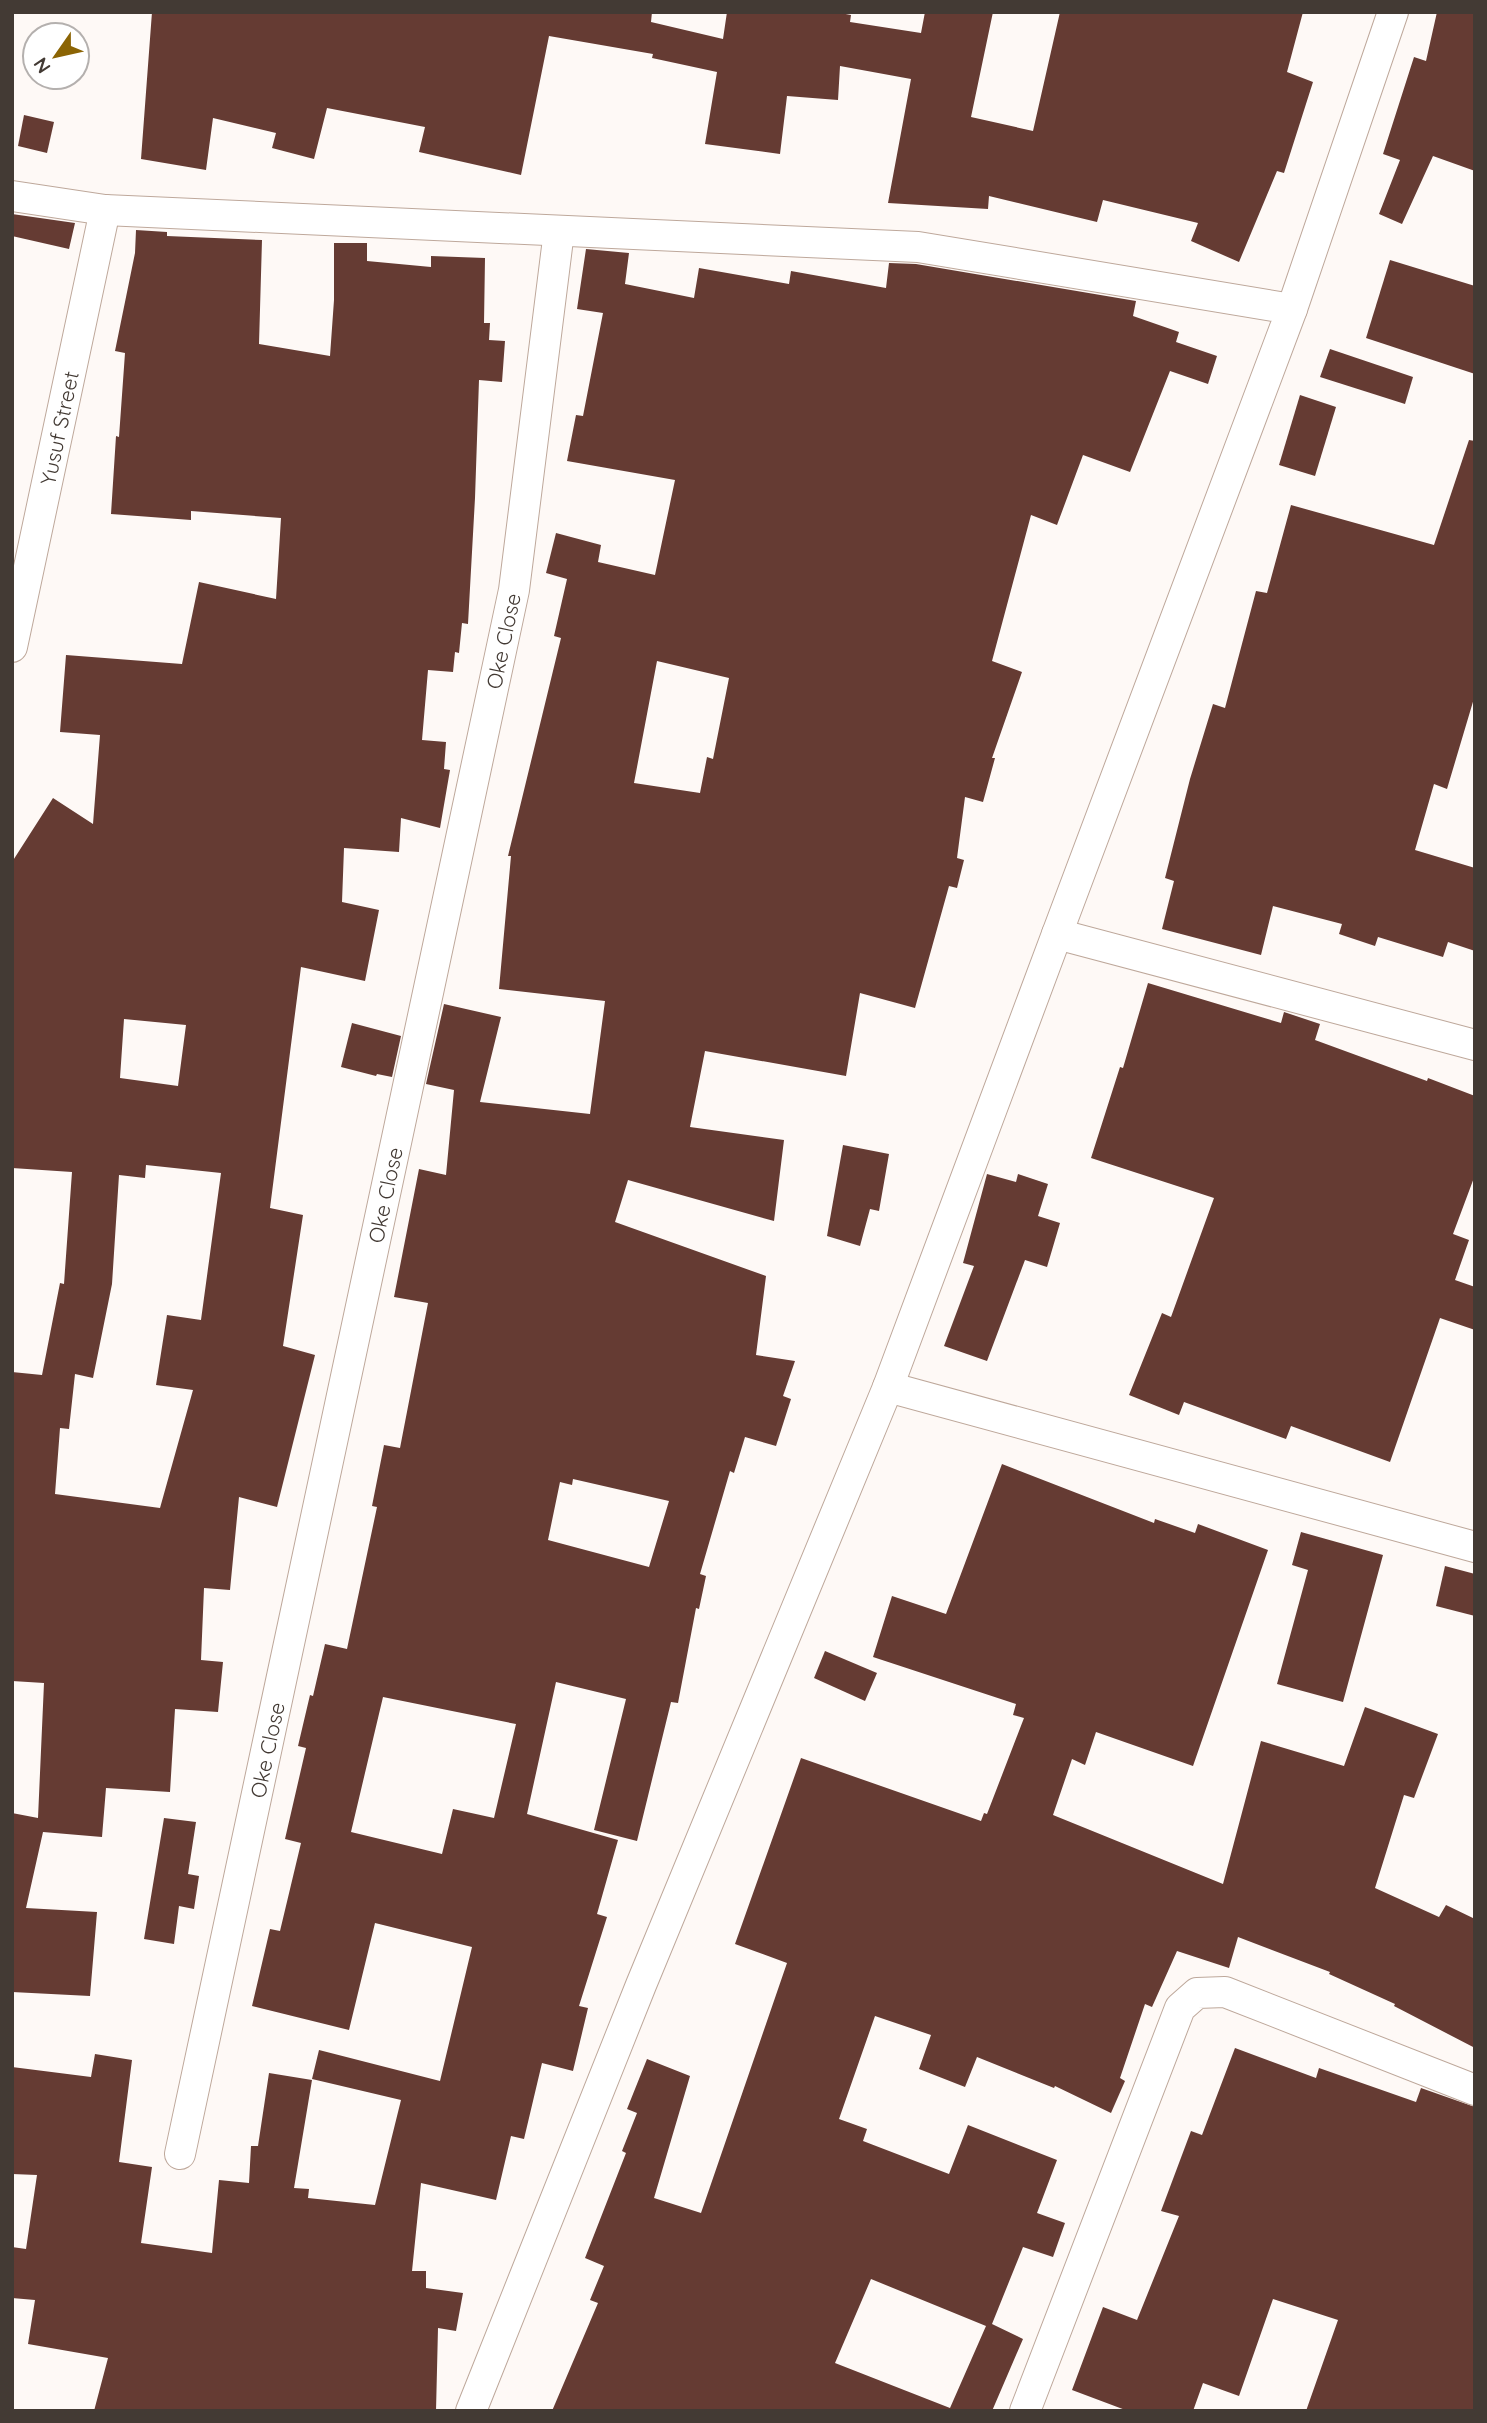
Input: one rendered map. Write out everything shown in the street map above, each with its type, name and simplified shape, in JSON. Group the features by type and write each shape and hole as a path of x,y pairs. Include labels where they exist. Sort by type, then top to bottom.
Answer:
{"street":[{"path":"471,2411 641,1985 888,1387 1292,309 1393,12"},
{"path":"12,196 106,210 918,247 1292,309"},
{"name":"Yusuf Street","path":"12,647 106,210"},
{"name":"Oke Close","path":"180,2154 514,590 559,231"},
{"path":"1056,933 1475,1045"},
{"path":"888,1387 1475,1547"},
{"path":"1025,2411 1180,2008 1197,1993 1225,1992 1475,2091"}],"building":[{"path":"152,12 652,12 651,22 723,39 727,12 835,12 851,15 850,22 921,33 925,12 993,12 971,117 1033,131 1060,12 1303,12 1287,72 1313,82 1284,173 1277,171 1239,262 1191,241 1198,223 1103,200 1097,222 989,196 988,209 888,203 911,79 840,66 838,100 787,96 780,154 705,144 717,72 652,58 653,54 549,36 521,175 419,152 425,127 327,108 314,159 272,148 276,133 213,118 206,170 141,159"},
{"path":"1437,12 1475,12 1475,171 1433,156 1402,224 1379,214 1400,160 1383,154 1414,57 1426,61"},
{"path":"24,115 54,122 47,153 18,146"},
{"path":"12,214 75,223 69,249 12,236"},
{"path":"136,230 167,232 167,236 262,240 259,344 330,356 334,243 367,243 367,261 431,267 431,256 485,258 484,323 490,323 489,340 505,341 502,382 479,380 468,624 462,623 459,653 455,652 453,672 428,670 422,740 446,742 444,769 450,770 440,828 401,818 399,852 344,848 342,902 379,910 365,981 301,967 270,1208 303,1215 283,1346 315,1355 277,1507 239,1497 230,1590 204,1588 201,1660 223,1662 218,1712 175,1709 170,1792 106,1788 102,1837 43,1832 26,1908 97,1912 90,1996 12,1992 12,1813 38,1818 44,1683 12,1681 12,1372 42,1375 60,1283 64,1284 72,1172 12,1168 12,862 53,798 93,824 100,735 60,732 66,655 182,664 199,582 276,599 281,518 191,511 191,520 111,514 125,353 115,351 135,253","holes":["124,1019 186,1025 178,1086 120,1078","146,1165 221,1173 201,1320 167,1315 156,1385 193,1390 160,1508 55,1494 60,1428 69,1429 75,1374 93,1378 112,1284 119,1175 145,1178"]},
{"path":"586,249 629,253 625,284 694,298 699,268 789,284 791,271 886,288 889,263 916,264 1136,301 1133,316 1179,332 1176,342 1217,356 1208,384 1170,371 1130,472 1083,455 1057,525 1031,515 992,661 1022,672 992,758 995,758 983,802 965,797 957,858 964,860 957,888 949,886 915,1008 860,993 846,1076 705,1051 690,1127 784,1140 774,1221 628,1180 615,1222 766,1276 756,1355 795,1361 783,1396 791,1399 776,1446 745,1437 734,1473 730,1471 700,1574 706,1576 699,1609 696,1608 678,1703 671,1702 637,1841 594,1830 626,1699 556,1682 527,1814 618,1840 597,1914 607,1917 579,2006 588,2008 573,2071 542,2063 524,2139 511,2136 496,2200 421,2183 412,2271 426,2271 426,2288 463,2293 456,2331 438,2328 436,2411 94,2411 108,2358 28,2344 35,2300 12,2298 12,2247 26,2249 37,2175 12,2174 12,2067 91,2077 95,2054 132,2060 119,2162 152,2167 141,2243 212,2253 219,2180 249,2183 251,2146 258,2146 269,2073 312,2080 294,2188 309,2189 308,2198 375,2205 401,2100 312,2079 319,2050 440,2081 472,1947 375,1923 349,2030 252,2006 270,1929 280,1931 301,1843 285,1839 306,1748 298,1746 310,1695 313,1696 325,1644 347,1649 377,1507 372,1506 384,1445 400,1448 428,1303 394,1297 419,1169 446,1175 454,1090 426,1084 444,1004 501,1017 480,1102 590,1114 605,1001 499,989 511,856 508,856 561,638 554,636 567,579 546,573 556,533 601,545 598,562 655,575 675,480 567,461 576,415 583,416 603,313 577,309","holes":["657,661 729,678 713,759 707,757 700,793 634,783","573,1479 669,1501 649,1567 548,1540 560,1482 572,1485","383,1697 516,1724 494,1818 453,1809 442,1854 351,1832"]},
{"path":"1390,260 1475,286 1475,374 1366,338"},
{"path":"1330,349 1413,377 1405,404 1320,377"},
{"path":"1300,395 1336,407 1315,476 1279,465"},
{"path":"1469,440 1475,441 1475,695 1447,789 1434,784 1415,850 1475,868 1475,951 1448,942 1443,957 1378,937 1375,946 1339,934 1342,924 1273,906 1261,955 1162,929 1174,881 1165,878 1190,779 1213,704 1225,708 1256,591 1267,593 1291,505 1434,545"},
{"path":"1148,983 1281,1023 1284,1012 1320,1024 1315,1040 1475,1096 1475,1175 1453,1234 1469,1240 1455,1280 1475,1287 1475,1330 1440,1318 1390,1462 1291,1426 1286,1439 1184,1402 1179,1415 1129,1395 1162,1313 1171,1317 1214,1198 1091,1158 1120,1067 1123,1068"},
{"path":"352,1023 401,1036 392,1077 341,1067"},
{"path":"843,1145 889,1154 879,1211 870,1209 860,1246 827,1236"},
{"path":"987,1174 1016,1182 1018,1174 1048,1184 1038,1216 1060,1223 1047,1267 1025,1260 987,1361 944,1346 974,1266 963,1263"},
{"path":"1002,1464 1154,1523 1155,1519 1195,1533 1198,1524 1268,1550 1193,1766 1096,1732 1085,1765 1072,1759 1053,1815 1223,1884 1261,1741 1344,1766 1365,1707 1438,1734 1414,1798 1404,1795 1375,1888 1439,1917 1446,1905 1475,1919 1475,2048 1394,2006 1395,2004 1329,1974 1330,1972 1238,1937 1229,1968 1177,1951 1152,2007 1145,2004 1120,2078 1125,2081 1111,2113 1055,2086 1054,2088 977,2057 965,2087 919,2069 931,2035 875,2016 839,2119 867,2129 863,2141 949,2174 968,2125 1057,2160 1037,2213 1065,2223 1053,2257 1023,2247 992,2324 1023,2339 992,2411 552,2411 598,2303 590,2300 604,2266 585,2258 626,2153 622,2151 637,2113 627,2109 647,2059 690,2076 654,2198 701,2213 787,1963 735,1944 801,1758 981,1821 984,1813 987,1814 1024,1718 1013,1715 1016,1704 873,1657 892,1596 946,1614","holes":["871,2279 986,2326 950,2408 835,2363"]},
{"path":"1301,1532 1383,1555 1343,1702 1277,1684 1308,1570 1292,1565"},
{"path":"1445,1566 1475,1574 1475,1616 1436,1606"},
{"path":"825,1651 877,1673 865,1701 814,1678"},
{"path":"164,1818 196,1822 188,1874 199,1876 194,1909 179,1906 174,1944 144,1939"},
{"path":"1235,2048 1316,2078 1319,2068 1416,2102 1421,2088 1475,2107 1475,2411 1306,2411 1338,2320 1273,2299 1239,2396 1203,2383 1193,2411 1128,2411 1072,2390 1103,2307 1137,2320 1179,2216 1161,2211 1191,2131 1202,2135"}]}
